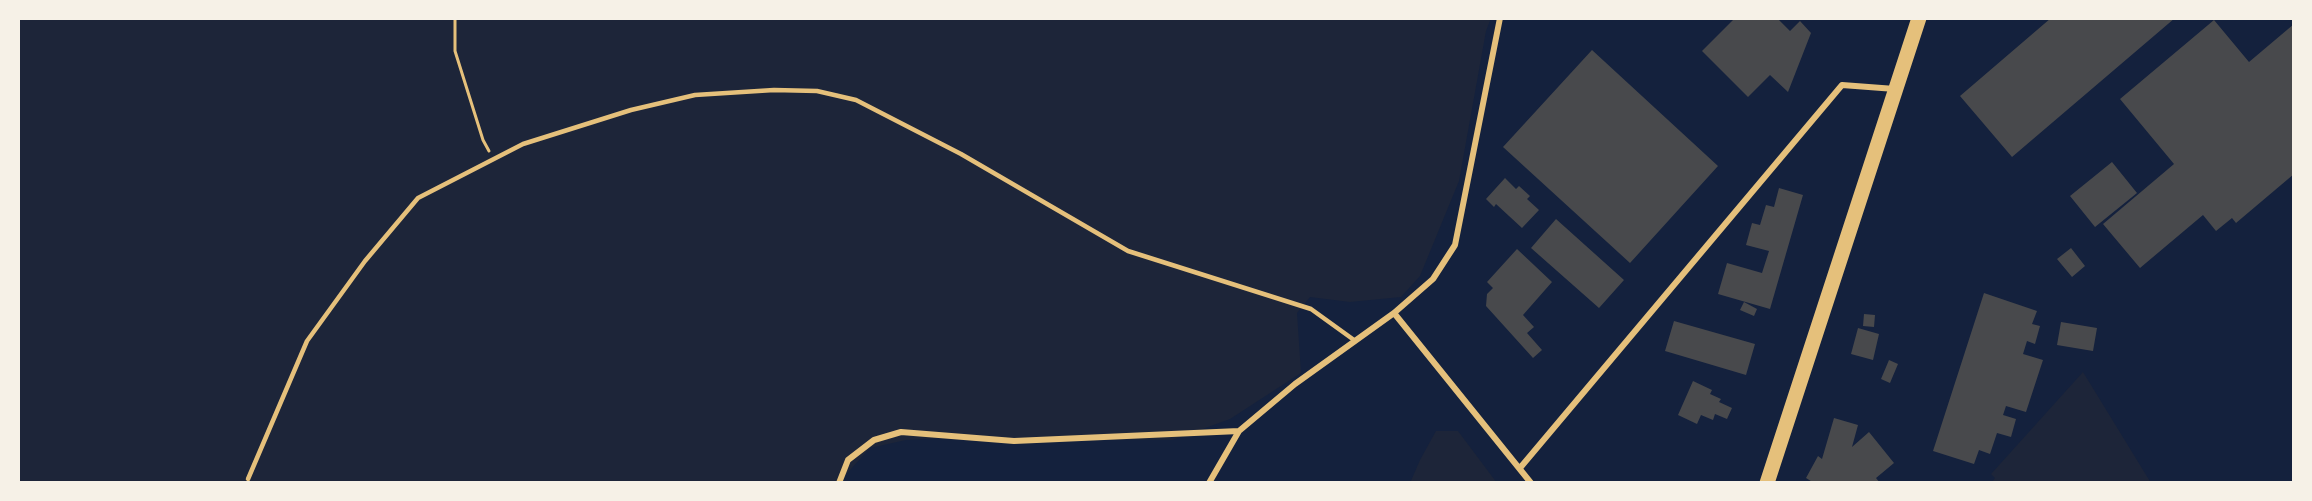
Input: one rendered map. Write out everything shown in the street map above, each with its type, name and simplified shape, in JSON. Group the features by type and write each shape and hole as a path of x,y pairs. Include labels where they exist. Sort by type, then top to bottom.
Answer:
{"main road":[{"path":"1767,483 1895,89 1919,22"}],"street":[{"path":"1209,483 1239,431 1295,384 1394,313 1433,279 1455,244 1500,18"},
{"path":"1520,468 1842,85 1895,89"},
{"path":"1394,313 1531,483"},
{"path":"839,483 848,460 874,440 901,432 1014,441 1239,431"}],"lane":[{"path":"248,479 307,341 365,261 418,198 522,144 631,110 695,95 774,90 817,91 856,100 961,154 1128,251 1311,309 1354,340"}],"path":[{"path":"454,18 454,51 483,140 493,159"}],"shaded area":[{"path":"18,18 1491,18 1486,31 1459,181 1420,276 1401,297 1350,302 1310,297 1297,313 1301,373 1230,419 1172,440 946,438 906,440 870,448 841,480 841,483 18,483"},
{"path":"2083,372 2151,483 1991,483 1995,478 1991,474"},
{"path":"1436,431 1458,431 1497,483 1410,483"}],"building":[{"path":"1735,18 1777,18 1790,31 1800,21 1811,33 1788,92 1770,75 1748,97 1702,51"},
{"path":"2051,18 2175,18 2012,157 1960,96"},
{"path":"2214,20 2249,62 2294,24 2294,174 2236,223 2232,218 2216,231 2203,215 2140,268 2103,224 2174,164 2120,99"},
{"path":"1592,50 1718,166 1630,263 1503,147"},
{"path":"2112,162 2137,193 2095,227 2070,196"},
{"path":"1505,178 1516,189 1519,186 1530,196 1527,199 1539,210 1522,228 1496,204 1494,207 1486,199"},
{"path":"1779,188 1803,195 1770,309 1718,294 1727,263 1762,273 1769,251 1746,245 1752,223 1760,225 1766,205 1774,207"},
{"path":"1556,219 1624,280 1599,308 1531,248"},
{"path":"2071,248 2085,266 2072,277 2057,259"},
{"path":"1517,249 1552,282 1523,315 1534,327 1527,333 1542,350 1533,358 1486,306 1487,294 1493,288 1487,282"},
{"path":"1984,293 2037,311 2032,324 2040,326 2035,344 2027,341 2023,354 2043,360 2026,412 2006,406 2003,415 2016,419 2011,437 1997,433 1990,454 1979,450 1974,464 1933,451"},
{"path":"1744,302 1757,309 1754,316 1740,310"},
{"path":"1864,314 1875,315 1874,327 1863,326"},
{"path":"1674,321 1755,344 1746,375 1665,351"},
{"path":"2061,322 2097,328 2093,351 2057,345"},
{"path":"1858,328 1879,334 1873,360 1851,354"},
{"path":"1889,360 1898,364 1890,383 1881,379"},
{"path":"1693,381 1712,390 1710,394 1721,399 1719,402 1732,408 1727,419 1715,414 1713,420 1701,415 1697,424 1678,415"},
{"path":"1834,418 1858,425 1852,447 1869,432 1894,463 1876,478 1880,483 1814,483 1806,478 1818,456 1822,459"}]}
